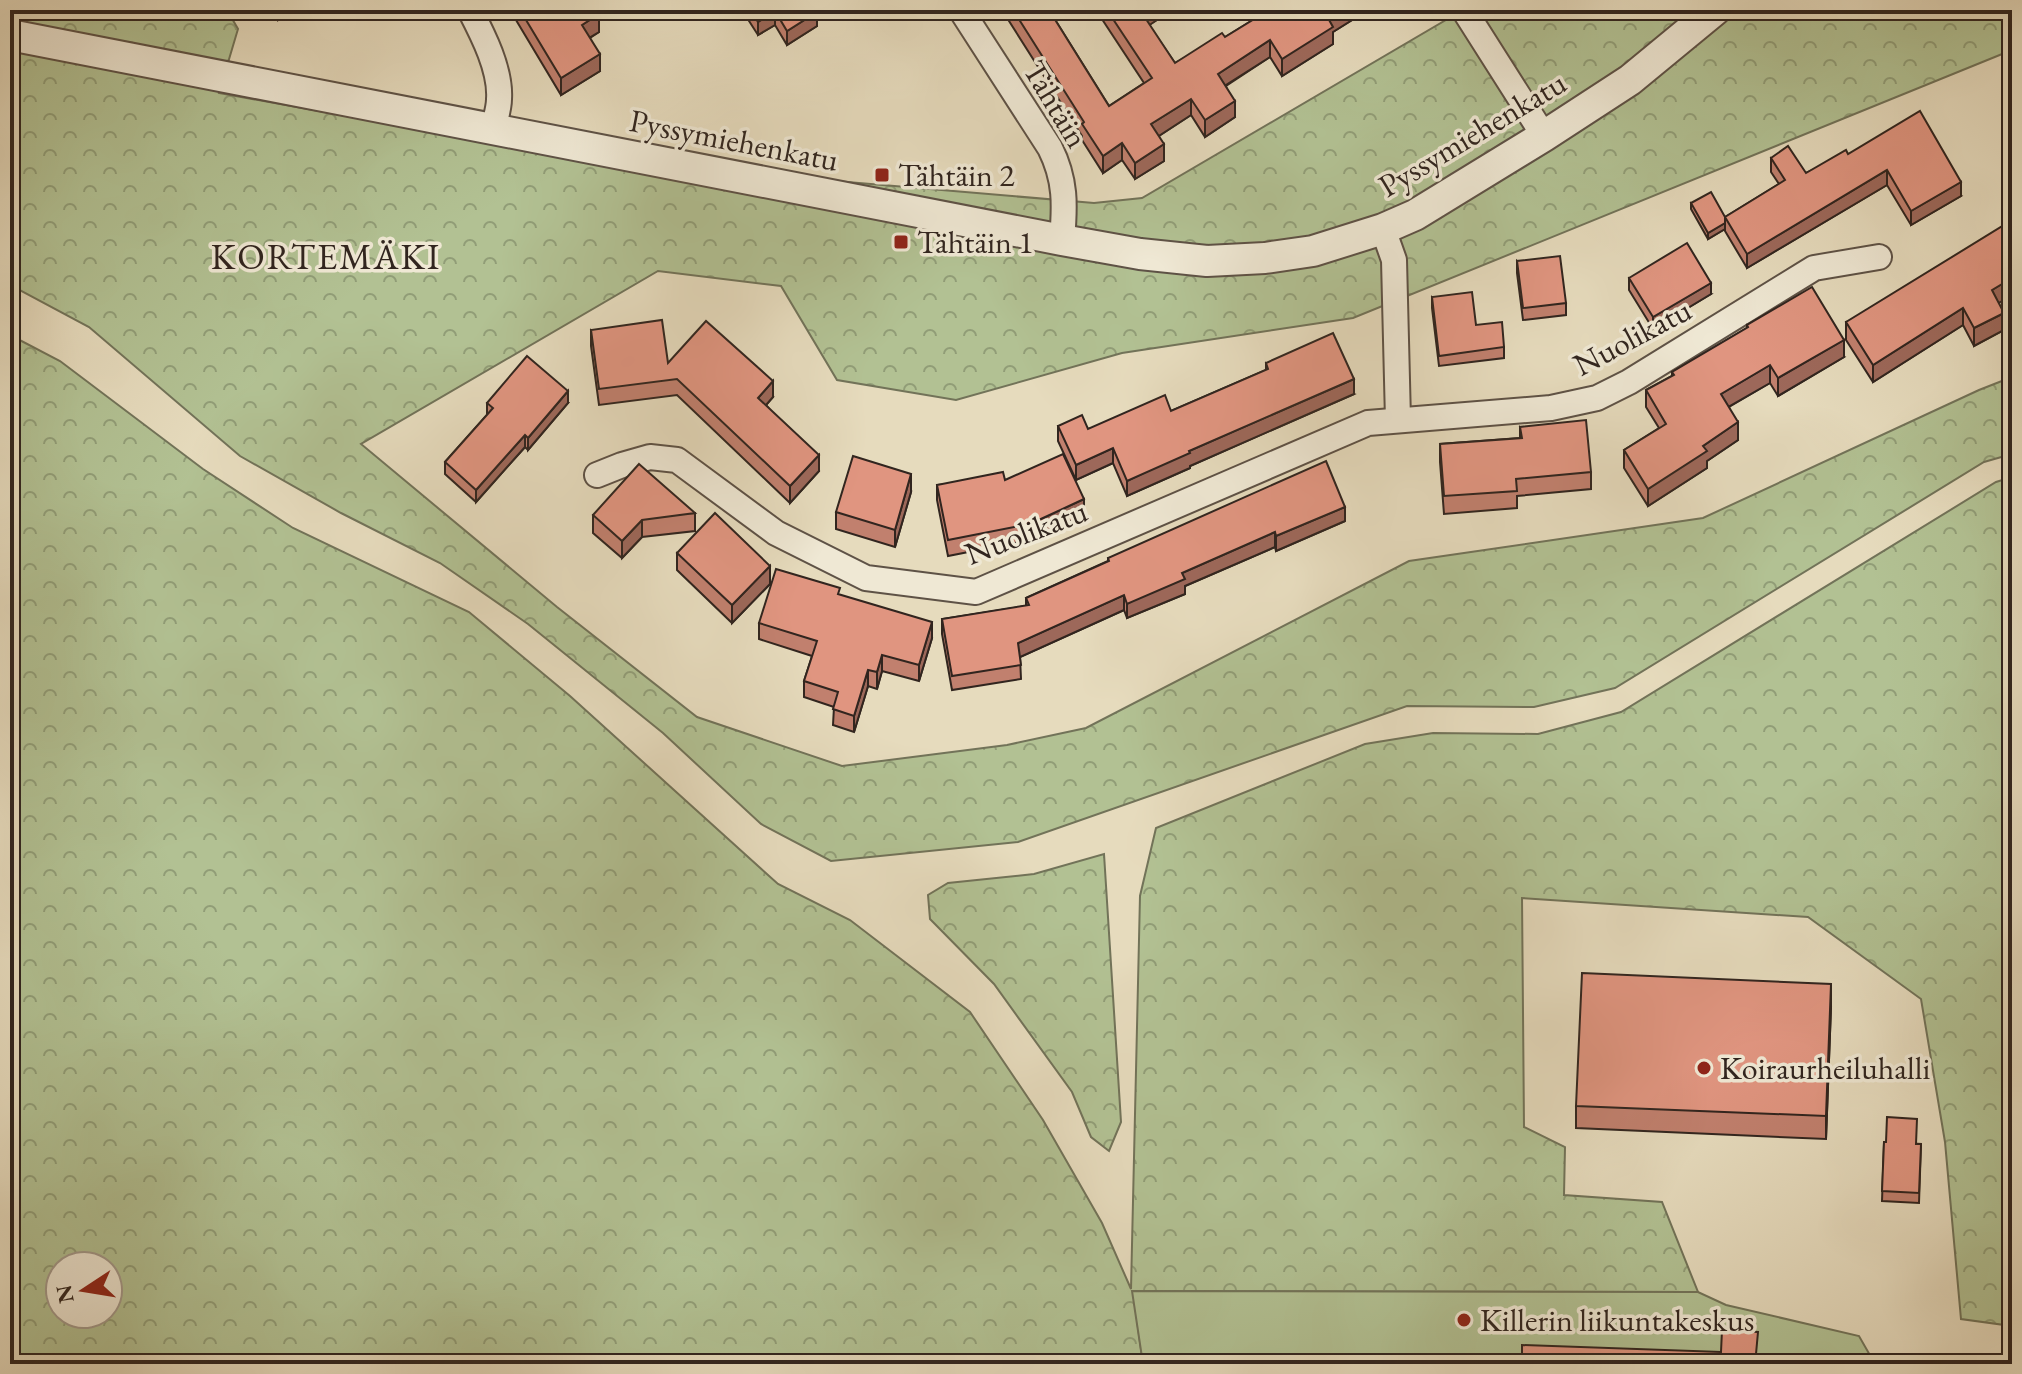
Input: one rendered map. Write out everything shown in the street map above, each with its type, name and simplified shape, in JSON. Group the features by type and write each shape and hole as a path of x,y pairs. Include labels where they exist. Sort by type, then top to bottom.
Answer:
{"street":[{"path":"470,10 486,41 495,68 499,98 493,130"},
{"name":"Tähtäin","path":"961,10 1059,166 1065,211 1062,240"},
{"path":"1464,10 1544,136"},
{"name":"Pyssymiehenkatu","path":"10,35 1062,240 1140,254 1207,261 1265,258 1313,251 1383,229 1415,215 1630,80 1715,10"},
{"path":"1383,229 1394,260 1398,420"},
{"name":"Nuolikatu","path":"597,475 650,457 677,460 776,533 866,578 976,592 1368,423 1551,408 1597,398 1629,382 1814,268 1879,257"}],"green space":[{"path":"10,10 227,10 238,29 219,93 588,160 1094,203 1142,198 1463,10 2012,10 2012,50 1353,318 1122,353 956,400 837,380 781,286 658,271 361,444 557,607 697,717 842,766 1007,745 1086,728 1409,561 1703,518 2012,377 2012,454 1984,462 1615,688 1534,707 1407,706 1018,842 831,861 761,824 663,733 528,624 440,563 341,513 240,456 89,327 10,285"},
{"path":"10,335 60,361 203,469 293,528 469,612 570,696 778,884 850,920 970,1012 1043,1120 1102,1223 1131,1289 1140,896 1156,828 1365,744 1433,733 1538,734 1621,712 1996,482 2012,477 2012,1326 1961,1319 1945,1142 1921,999 1808,917 1522,898 1524,1127 1565,1147 1564,1195 1662,1202 1698,1292 1133,1291 1143,1364 10,1364"},
{"path":"1104,854 1121,1122 1109,1151 1091,1137 1072,1092 994,984 930,919 928,895 948,883 1034,874"},
{"name":"Killerin liikuntakeskus","path":"1132,1291 1698,1292 1726,1305 1859,1336 1875,1364 1143,1364"}],"building":[{"path":"520,10 597,10 599,14 582,25 600,54 561,78"},
{"path":"751,10 817,12 787,31 775,11 758,22"},
{"path":"1013,10 1049,10 1109,106 1152,78 1107,10 1146,10 1142,13 1175,63 1222,33 1225,37 1269,10 1341,10 1328,18 1333,27 1282,59 1270,40 1218,74 1235,101 1205,120 1191,99 1151,124 1164,144 1135,163 1122,143 1103,156"},
{"path":"1920,111 1961,182 1911,211 1887,170 1747,254 1725,217 1785,180 1771,158 1788,146 1806,173 1846,150 1848,154"},
{"path":"1711,192 1725,217 1725,223 1708,233 1691,203"},
{"path":"2009,222 2012,227 2012,278 1992,290 2004,313 1974,328 1963,308 1873,365 1846,322"},
{"path":"1687,243 1711,283 1653,317 1629,278"},
{"path":"1560,256 1566,303 1523,308 1517,261"},
{"path":"1812,287 1844,340 1778,378 1770,365 1721,394 1738,422 1703,446 1707,451 1648,489 1624,450 1666,424 1646,390"},
{"path":"1472,292 1476,325 1502,322 1504,347 1439,356 1432,297"},
{"path":"662,320 668,363 706,321 773,381 758,398 819,455 790,486 677,379 599,389 591,330"},
{"path":"1333,333 1354,379 1127,481 1113,448 1076,465 1058,426 1082,415 1088,429 1165,395 1171,411 1268,369 1266,363"},
{"path":"527,356 568,391 528,438 525,435 476,490 445,462 493,408 487,403"},
{"path":"1586,420 1591,472 1516,479 1517,491 1444,496 1440,444 1522,438 1520,427"},
{"path":"1063,454 1084,499 1030,524 948,540 937,485 1003,472 1005,480"},
{"path":"853,456 911,474 895,530 836,512"},
{"path":"1326,461 1345,507 1276,536 1275,532 1182,573 1185,579 1127,604 1124,595 1018,643 1021,665 952,676 942,619 1029,605 1026,598 1109,561 1108,558"},
{"path":"639,464 695,513 642,520 622,541 593,515"},
{"path":"715,513 770,566 732,605 677,553"},
{"path":"776,569 840,588 838,594 932,622 919,665 882,655 877,672 868,670 854,716 833,709 838,692 804,681 817,641 759,623"},
{"name":"Koiraurheiluhalli","path":"1582,973 1831,984 1826,1116 1576,1106"},
{"path":"1887,1117 1917,1119 1916,1144 1921,1144 1919,1193 1882,1191"},
{"path":"1722,1330 1758,1332 1756,1354 1832,1356 1832,1364 1522,1364 1522,1345 1721,1352"}],"place":[{"name":"Tähtäin 2","path":"882,175"},
{"name":"Tähtäin 1","path":"901,242"},
{"name":"Koiraurheiluhalli","path":"1704,1068"},
{"name":"Killerin liikuntakeskus","path":"1464,1320"}],"district":[{"name":"KORTEMÄKI","path":"326,256"}]}
